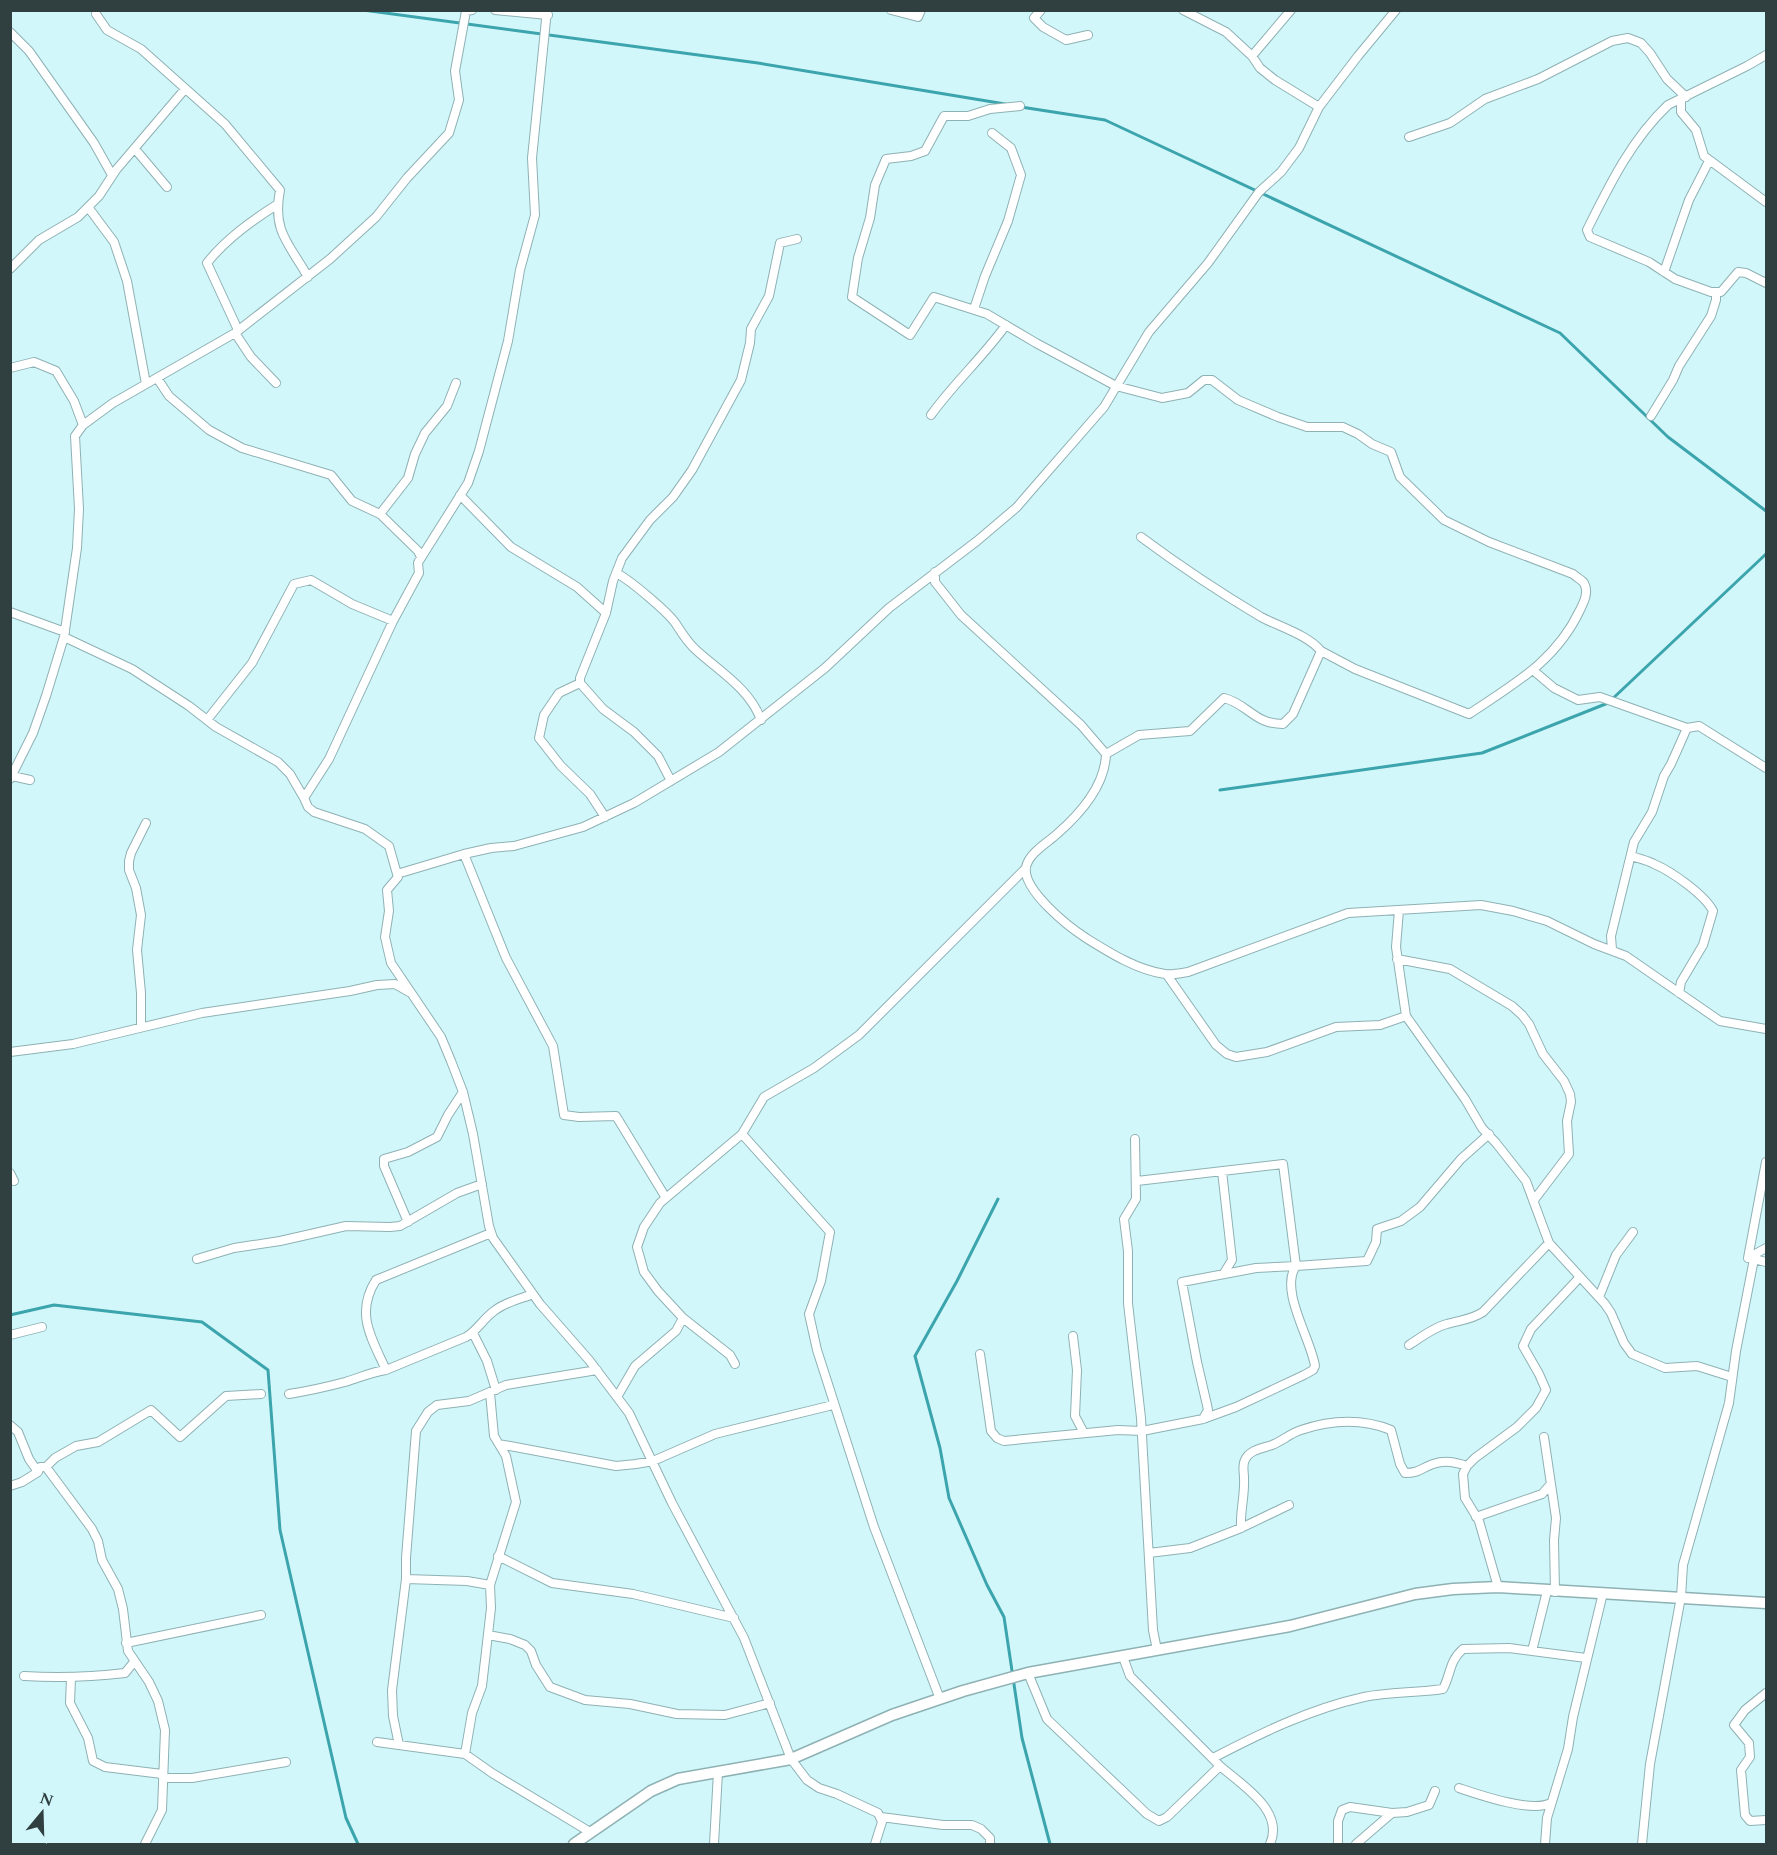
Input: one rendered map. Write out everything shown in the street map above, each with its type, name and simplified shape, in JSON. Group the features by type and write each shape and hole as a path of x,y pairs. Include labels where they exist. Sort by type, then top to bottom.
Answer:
{"street":[{"path":"30,780 11,777 33,733 64,634 77,548 79,509 75,436 83,425 113,403 236,332 330,260 376,217 407,178 448,133 459,100 455,71 466,11 472,10"},
{"path":"418,563 468,483 479,452 508,341 520,270 535,215 532,158 547,13 495,10"},
{"path":"891,10 918,17 921,10"},
{"path":"1041,10 1034,18 1043,27 1066,40 1088,35"},
{"path":"1183,10 1226,32 1260,68 1319,107"},
{"path":"1252,57 1291,10"},
{"path":"397,874 464,854 514,846 583,827 634,803 671,782 719,752 761,720 825,668 889,608 977,541 1017,507 1104,407 1149,332 1208,263 1254,198 1281,172 1299,148 1319,107 1396,10"},
{"path":"96,14 107,30 141,50 225,124 261,165 280,190 279,228 308,277"},
{"path":"10,32 29,51 94,142 112,175"},
{"path":"1409,137 1450,123 1485,99 1538,79 1612,41 1628,38 1641,43 1646,48 1683,98 1681,112 1696,130 1704,156 1767,202"},
{"path":"1767,55 1668,105 1643,132 1608,189 1587,230 1590,237 1650,262 1675,279 1716,293 1721,292 1738,272 1746,273 1767,283"},
{"path":"10,269 39,240 78,217 99,196 112,175 185,89"},
{"path":"1020,106 990,109 968,116 944,116 925,151 911,156 886,159 875,185 870,218 858,258 852,297 910,335 934,297 987,314 1116,386 1162,398 1188,393 1204,380 1212,380 1238,400 1278,417 1307,427 1343,426 1390,452 1400,477 1444,520 1489,542 1573,574 1584,584 1586,596 1575,620 1558,646 1534,671 1469,714 1355,669 1321,651 1313,641 1281,627 1185,570 1141,537"},
{"path":"974,309 1008,221 1021,175 1011,148 992,133"},
{"path":"135,149 167,187"},
{"path":"1664,272 1689,200 1709,160"},
{"path":"276,383 250,357 236,332 207,263 220,247 256,218 278,204"},
{"path":"88,207 114,243 127,281 146,384"},
{"path":"671,782 658,756 634,732 603,709 580,683 580,678 606,613 622,558 650,520 673,497 709,441 741,381 751,329 769,296 780,243 797,239"},
{"path":"1651,416 1711,316 1716,293"},
{"path":"931,415 964,374 987,351 1006,325"},
{"path":"10,368 34,362 56,371 74,401 83,425"},
{"path":"157,378 169,396 209,430 243,448 331,475 352,501 380,514 418,551 421,557 418,563 419,573 393,621 329,759 304,798"},
{"path":"380,514 408,478 414,454 425,433 447,406 456,383"},
{"path":"460,495 511,547 577,587 606,613"},
{"path":"735,1364 730,1355 683,1318 644,1272 637,1247 644,1227 660,1203 742,1134 764,1097 814,1068 859,1035 1026,868 1035,854 1081,810 1098,783 1106,763 1106,754 1081,725 961,615 935,582 935,572"},
{"path":"616,573 626,578 676,623 686,640 755,705 761,720"},
{"path":"207,720 252,663 294,584 310,580 352,604 393,621"},
{"path":"921,582 935,582"},
{"path":"10,612 64,634 132,669 225,732 278,762 290,774 308,807 314,812 365,829 389,846 398,877 387,890 389,911 385,937 391,963 441,1037 463,1092 491,1233 500,1251 629,1413 672,1503 744,1638 791,1759 807,1780 819,1788 878,1812 882,1822 875,1845"},
{"path":"1106,754 1139,735 1190,731 1224,698 1235,701 1269,724 1283,724 1293,714 1321,651"},
{"path":"1534,671 1554,688 1578,700 1600,697 1687,728 1699,726 1767,768"},
{"path":"580,683 559,693 544,715 539,738 561,766 590,794 605,817"},
{"path":"1612,950 1611,936 1634,843 1652,812 1664,776 1687,728"},
{"path":"141,1027 137,950 141,915 136,888 129,870 129,861 146,823"},
{"path":"464,854 506,958 553,1046 564,1115 616,1116 666,1198"},
{"path":"1632,856 1654,863 1668,872 1701,896 1713,911 1703,945 1682,982 1679,993"},
{"path":"1026,868 1028,880 1046,904 1069,927 1138,967 1167,975 1188,972 1347,913 1481,905 1547,921 1594,944 1626,956 1720,1021 1767,1029"},
{"path":"1399,910 1396,930 1397,959 1406,1016 1465,1099 1482,1128 1519,1170 1534,1200 1541,1225 1549,1242 1611,1312 1624,1343 1632,1354 1665,1368 1697,1366 1732,1377"},
{"path":"1397,959 1450,969 1512,1006 1529,1024 1543,1054 1564,1081 1571,1102 1567,1121 1569,1154 1534,1200"},
{"path":"1167,975 1216,1045 1227,1054 1236,1057 1267,1052 1336,1027 1380,1024 1406,1016"},
{"path":"10,1052 73,1044 202,1013 377,985 395,984 413,995"},
{"path":"408,1222 383,1162 387,1157 408,1152 437,1137 463,1092"},
{"path":"742,1134 830,1232 821,1281 809,1314 817,1350 874,1527 940,1699"},
{"path":"1203,1419 1208,1410 1182,1282 1256,1268 1367,1261 1376,1242 1377,1229 1401,1221 1420,1207 1461,1159 1489,1134"},
{"path":"1135,1139 1136,1199 1124,1219 1128,1251 1128,1303 1142,1431 1153,1630 1157,1650"},
{"path":"1642,1845 1650,1764 1680,1598 1683,1565 1729,1403 1767,1162"},
{"path":"980,1354 991,1431 997,1438 1004,1440 1142,1431 1203,1419 1236,1407 1313,1370 1314,1360 1298,1315 1291,1280 1296,1266 1283,1164 1137,1181"},
{"path":"1222,1171 1232,1260 1224,1273"},
{"path":"197,1259 234,1248 280,1241 346,1226 390,1227 408,1222 457,1193 482,1184"},
{"path":"1599,1297 1616,1255 1633,1232"},
{"path":"386,1370 368,1330 366,1316 367,1294 376,1280 491,1233"},
{"path":"1408,1345 1445,1324 1475,1318 1549,1242"},
{"path":"1751,1258 1767,1248"},
{"path":"1751,1258 1767,1262"},
{"path":"1498,1587 1476,1517 1465,1498 1463,1474 1467,1466 1483,1451 1517,1427 1542,1399 1546,1390 1523,1346 1531,1329 1580,1277"},
{"path":"289,1394 348,1381 374,1371 386,1370 473,1333 484,1319 502,1305 533,1294"},
{"path":"617,1397 635,1366 676,1331 683,1318"},
{"path":"10,1335 42,1327"},
{"path":"465,1754 472,1713 482,1686 488,1635 490,1585 516,1502 506,1456 494,1436 493,1391 487,1361 473,1333"},
{"path":"1073,1336 1077,1370 1075,1416 1084,1433"},
{"path":"399,1745 393,1716 392,1690 406,1580 416,1431 431,1408 437,1405 469,1401 506,1385 597,1370"},
{"path":"10,1486 22,1482 76,1446 98,1442 151,1410 180,1437 226,1396 261,1394"},
{"path":"499,1444 616,1466 652,1461 715,1434 834,1405"},
{"path":"1241,1528 1245,1491 1244,1461 1249,1453 1301,1430 1330,1422 1346,1420 1376,1424 1391,1430 1400,1464 1405,1473 1413,1473 1431,1465 1452,1461 1467,1466"},
{"path":"10,1425 18,1432 29,1459 42,1469 92,1529 98,1540 102,1560 118,1589 123,1608 128,1651 149,1682 160,1711 166,1742 162,1776 164,1798 162,1810 145,1845"},
{"path":"1532,1651 1551,1591 1556,1518 1544,1437"},
{"path":"1476,1517 1542,1494 1550,1485"},
{"path":"1149,1553 1190,1548 1241,1528 1289,1505"},
{"path":"498,1556 552,1583 633,1594 734,1618"},
{"path":"406,1580 467,1581 490,1585"},
{"path":"574,1845 651,1791 678,1779 791,1759 892,1715 940,1699 1024,1674 1290,1626 1415,1594 1498,1587 1767,1604"},
{"path":"1545,1845 1547,1818 1568,1749 1586,1658 1603,1593"},
{"path":"126,1643 261,1615"},
{"path":"488,1635 510,1639 525,1645 531,1651 536,1665 550,1687 585,1700 630,1704 677,1714 725,1715 770,1703"},
{"path":"1213,1758 1262,1732 1334,1705 1366,1697 1443,1689 1453,1658 1462,1649 1509,1648 1586,1658"},
{"path":"1123,1657 1130,1676 1269,1812 1274,1823 1274,1836 1270,1845"},
{"path":"24,1676 71,1678 125,1673 134,1662"},
{"path":"1024,1674 1047,1719 1090,1762 1155,1820 1159,1821 1167,1817 1220,1766"},
{"path":"71,1678 70,1703 88,1738 93,1761 105,1767 192,1778 286,1762"},
{"path":"1767,1693 1745,1710 1734,1725 1749,1743 1750,1757 1741,1770 1745,1815 1750,1821 1767,1820"},
{"path":"377,1742 465,1754 492,1773 590,1832"},
{"path":"714,1845 718,1772"},
{"path":"1459,1788 1496,1799 1536,1807 1551,1803"},
{"path":"1338,1845 1338,1821 1342,1810 1350,1807 1392,1814 1407,1812 1429,1805 1435,1791"},
{"path":"1356,1845 1392,1814"},
{"path":"881,1817 943,1825 972,1825 981,1829 990,1838 990,1845"}],"waterway":[{"path":"363,10 758,63 1005,104"},
{"path":"1021,107 1105,120 1560,333 1668,437 1766,511"},
{"path":"1220,790 1482,753 1608,703 1766,554"},
{"path":"998,1199 957,1281 915,1356 940,1448 949,1498 987,1585 1004,1617 1022,1738 1050,1844"},
{"path":"10,1315 54,1305 202,1322 268,1370 280,1530 346,1818 358,1844"}]}
